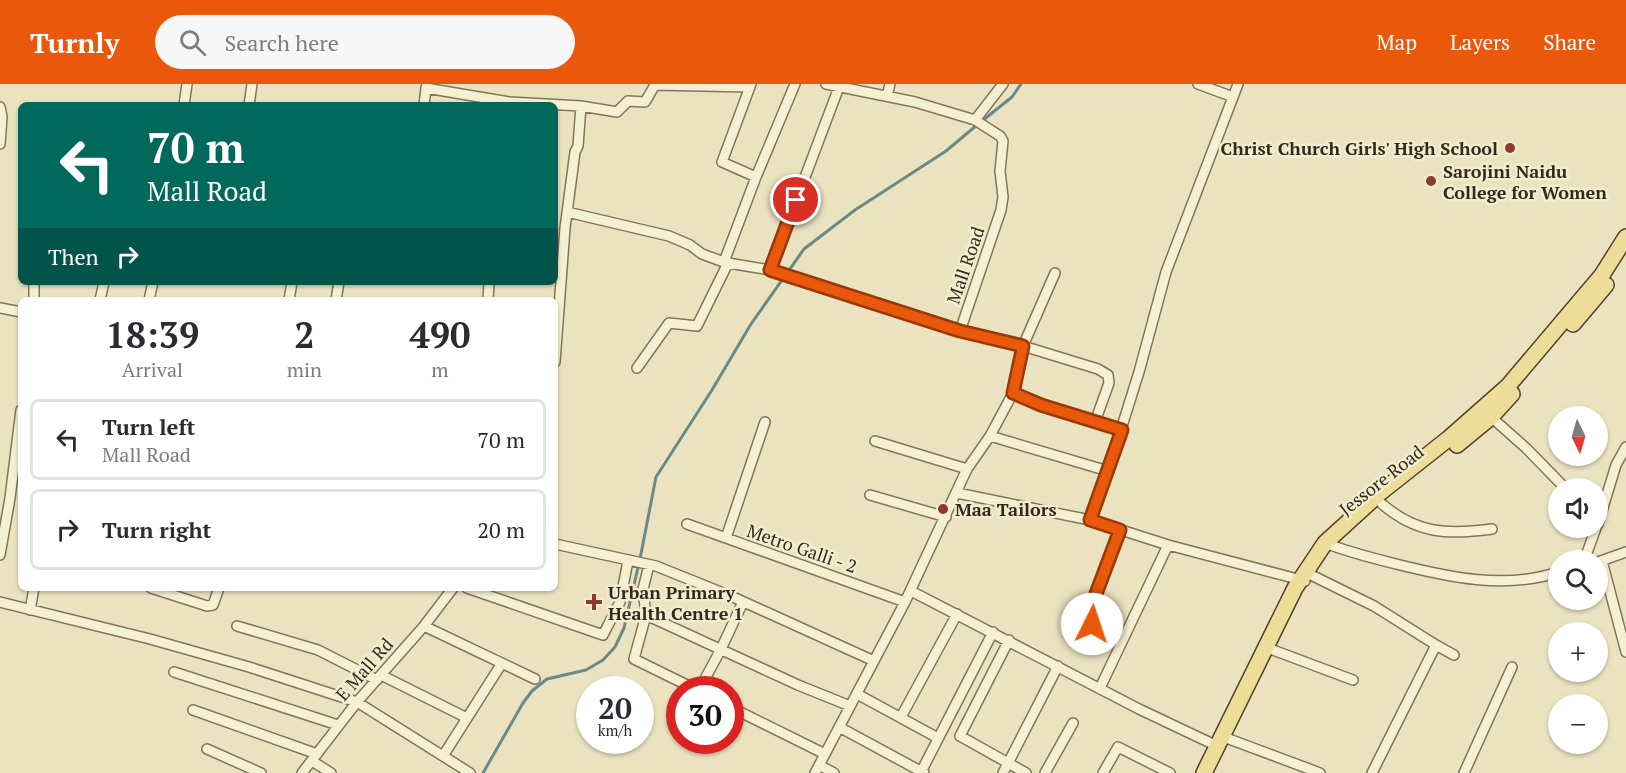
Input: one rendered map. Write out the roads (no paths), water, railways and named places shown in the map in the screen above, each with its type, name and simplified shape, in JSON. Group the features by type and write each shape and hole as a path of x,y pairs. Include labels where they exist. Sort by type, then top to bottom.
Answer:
{"main road":[{"name":"Jessore Road","path":"1328,544 1491,417 1592,303 1625,244"},
{"name":"Jessore Road","path":"1212,773 1223,742 1273,630 1328,544 1381,492 1448,439 1508,386 1612,269"},
{"name":"Jessore Road","path":"1204,773 1273,650 1306,577"}],"street":[{"path":"184,102 187,84"},
{"path":"249,102 252,84"},
{"path":"637,368 669,323 697,326 726,263 756,177 795,84"},
{"path":"826,84 915,102 977,120 1003,84"},
{"path":"887,96 890,84"},
{"path":"1198,84 1233,97"},
{"path":"1090,520 1122,430 1166,272 1238,84"},
{"path":"558,105 617,112 628,101 645,102 655,86 750,85 722,162 756,177"},
{"path":"424,102 427,86 504,102"},
{"path":"770,270 839,87"},
{"path":"558,324 567,212 575,152 578,146 581,106"},
{"path":"0,107 2,117 0,144"},
{"name":"Mall Road","path":"977,120 1000,136 1004,146 1000,171 1004,197 960,331 1023,346 1098,369 1108,375 1109,383 1095,422"},
{"path":"567,212 669,236 690,245 702,254 726,263 780,272 960,331"},
{"path":"834,773 817,769 911,591 967,469 990,436 1013,393 1023,346 1055,273"},
{"path":"0,308 18,311"},
{"path":"1013,393 1041,405 1122,430"},
{"path":"1491,417 1555,478"},
{"path":"726,538 765,422"},
{"path":"0,555 10,504 18,436"},
{"path":"990,436 1108,471"},
{"path":"875,441 967,469"},
{"path":"1608,491 1616,465 1626,447"},
{"path":"957,493 1090,520 1168,545 1306,577 1374,606 1454,655"},
{"path":"870,495 946,517"},
{"path":"1382,504 1405,521 1438,532 1464,533 1492,530"},
{"name":"Metro Galli - 2","path":"687,524 905,602"},
{"path":"1120,530 1092,602 1088,619 1092,624 1124,637"},
{"path":"1328,544 1451,578 1495,580 1548,575"},
{"path":"558,545 652,565 743,602 874,661"},
{"path":"1100,688 1168,545"},
{"path":"1608,558 1626,552"},
{"path":"476,591 603,635 620,602 628,561"},
{"path":"652,565 643,589 646,615 634,659 669,676"},
{"path":"1608,589 1626,652"},
{"path":"30,610 33,591"},
{"path":"160,591 207,606 213,605 218,591"},
{"name":"E Mall Rd","path":"302,773 338,725 424,626 451,591"},
{"path":"911,591 1100,688 1223,742 1320,773"},
{"path":"0,602 249,667 357,702 469,773"},
{"path":"706,676 722,649 743,602"},
{"path":"901,717 957,614"},
{"path":"646,615 798,685 850,706"},
{"path":"237,626 318,650 467,718"},
{"path":"424,626 535,679"},
{"path":"839,727 923,772 993,632"},
{"path":"1009,640 960,736 1026,773"},
{"path":"1372,773 1436,645"},
{"path":"1273,650 1353,680"},
{"path":"443,756 502,663"},
{"path":"1003,773 1058,666"},
{"path":"1464,773 1512,667"},
{"path":"174,672 338,725"},
{"path":"856,694 938,738"},
{"path":"193,710 314,757 331,773"},
{"path":"744,713 825,754"},
{"path":"1045,773 1073,723"},
{"path":"1103,773 1118,747 1170,773"},
{"path":"207,749 261,773"}],"waterway":[{"path":"982,121 1012,97 1021,84"},
{"path":"483,773 532,691 547,679 586,670 603,660 615,647 624,628 656,477 751,324 804,249 855,210 946,151 977,125"}],"place":[{"name":"Christ Church Girls' High School","path":"1510,148"},
{"name":"Sarojini Naidu College for Women","path":"1431,181"},
{"name":"Maa Tailors","path":"943,509"},
{"name":"Urban Primary Health Centre 1","path":"594,602"}]}
